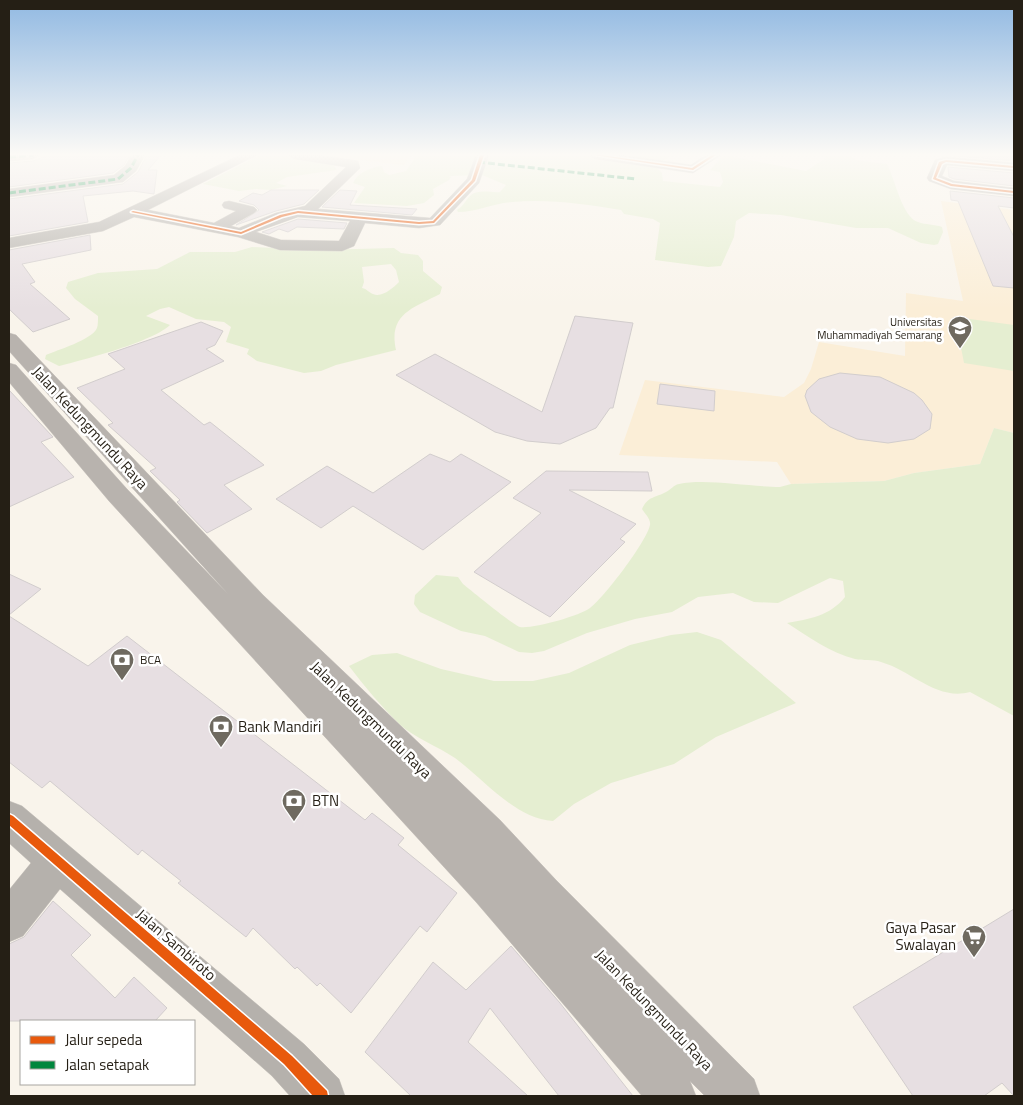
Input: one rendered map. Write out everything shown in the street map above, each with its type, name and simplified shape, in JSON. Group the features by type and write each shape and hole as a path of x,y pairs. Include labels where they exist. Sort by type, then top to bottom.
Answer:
{"main road":[{"name":"Jalan Kedungmundu Raya","path":"9,339 252,603 487,833 542,894 737,1096"},
{"name":"Jalan Kedungmundu Raya","path":"9,369 50,418 208,593 548,951 673,1096"}],"street":[{"path":"9,243 91,229 144,207"},
{"path":"216,228 249,210 232,207"},
{"path":"241,233 280,216 310,209 312,207"},
{"path":"298,212 419,223 434,222 449,207"},
{"path":"133,212 241,233 280,245 342,246 348,243 351,232 360,218"},
{"name":"Jalan Sambiroto","path":"9,819 288,1060 322,1096"},
{"path":"9,922 58,861"}],"shaded area":[{"name":"Universitas Muhammadiyah Semarang","path":"942,207 986,207 1014,210 1014,433 994,428 980,464 914,473 884,481 791,484 777,462 619,455 645,380 784,397 804,383 811,369 819,342 905,356 906,293 963,301"}],"green space":[{"path":"461,207 490,207 458,212 457,210"},
{"path":"598,207 904,207 912,219 942,227 943,232 938,244 934,245 921,243 888,228 856,228 781,215 749,213 736,221 734,237 721,266 708,267 655,260 660,223 653,219 624,214 621,210"},
{"path":"252,247 317,250 394,248 401,253 418,255 423,261 423,271 442,287 440,294 412,308 399,320 394,338 396,350 336,365 321,371 304,373 257,361 247,354 249,349 226,342 231,327 224,322 196,319 169,307 146,316 170,325 149,337 118,349 59,366 45,359 46,355 88,337 97,328 98,316 75,299 66,288 68,282 98,273 157,269 190,252 235,252","holes":["391,264 396,270 399,282 387,292 376,295 362,288 364,282 362,267"]},
{"path":"955,317 1014,325 1014,371 964,363"},
{"path":"994,428 1014,433 1014,716 970,692 958,694 936,689 881,662 855,659 837,653 787,623 826,613 845,597 843,581 830,578 778,603 754,602 733,593 698,597 672,612 635,619 587,633 544,651 532,653 519,652 485,636 461,631 420,612 414,604 415,595 436,575 458,577 475,594 520,627 535,626 566,618 590,608 596,603 624,569 650,525 649,519 642,509 644,505 649,499 668,491 674,486 690,482 780,487 791,484 884,481 914,473 980,464"},
{"path":"697,632 721,640 796,703 716,737 674,764 611,783 574,804 553,821 525,813 513,806 455,758 405,729 379,703 349,666 372,655 397,653 441,669 494,681 533,681 569,673 630,645 671,635"}],"building":[{"path":"9,207 85,207 88,222 9,236"},
{"path":"256,207 294,207 236,225 259,210"},
{"path":"322,207 376,207 417,209 412,215"},
{"path":"960,207 998,207 1014,237 1014,288 993,286"},
{"path":"298,219 347,223 344,229 297,227 288,232 279,229 269,234 262,232"},
{"path":"90,235 91,250 22,264 35,282 30,284 70,319 33,332 9,309 9,250"},
{"path":"575,316 633,323 613,408 610,408 596,428 560,444 527,441 495,432 396,375 435,354 542,412"},
{"path":"201,322 223,331 215,345 206,349 224,361 161,390 204,425 210,422 264,465 224,485 252,509 207,533 177,502 180,500 150,471 156,468 108,425 113,423 77,388 125,369 108,354"},
{"path":"840,373 880,377 914,393 922,400 932,414 930,429 914,439 888,443 857,439 830,427 811,412 805,396 807,390 819,379"},
{"path":"660,384 715,391 714,411 657,404"},
{"path":"9,390 53,437 41,442 74,477 9,507"},
{"path":"430,454 450,462 461,454 511,482 423,550 353,506 321,528 276,499 327,466 373,493"},
{"path":"546,471 648,472 652,491 569,490 636,524 620,539 625,542 550,617 474,572 541,513 513,498"},
{"path":"9,574 41,589 9,615"},
{"path":"9,616 88,666 127,636 365,820 372,813 404,838 398,845 457,893 427,932 420,926 351,1013 320,983 317,986 297,967 295,969 253,928 246,937 178,883 181,881 142,850 138,855 50,781 42,788 9,762"},
{"path":"53,901 91,935 71,955 115,998 134,977 167,1008 156,1020 9,1021 9,944 24,937"},
{"name":"Gaya Pasar Swalayan","path":"1014,909 1014,1096 1002,1083 984,1096 913,1096 853,1007"},
{"path":"511,946 560,1003 633,1096 559,1096 490,1008 468,1042 528,1096 411,1096 365,1052 433,962 466,990"}],"cycle path":[{"path":"133,212 241,233 281,216 298,212 419,223 434,222 449,207"},
{"path":"9,819 288,1060 322,1096"}],"place":[{"name":"Universitas Muhammadiyah Semarang","path":"960,349"},
{"name":"BCA","path":"122,681"},
{"name":"Bank Mandiri","path":"221,748"},
{"name":"BTN","path":"294,822"},
{"name":"Gaya Pasar Swalayan","path":"974,958"}]}
